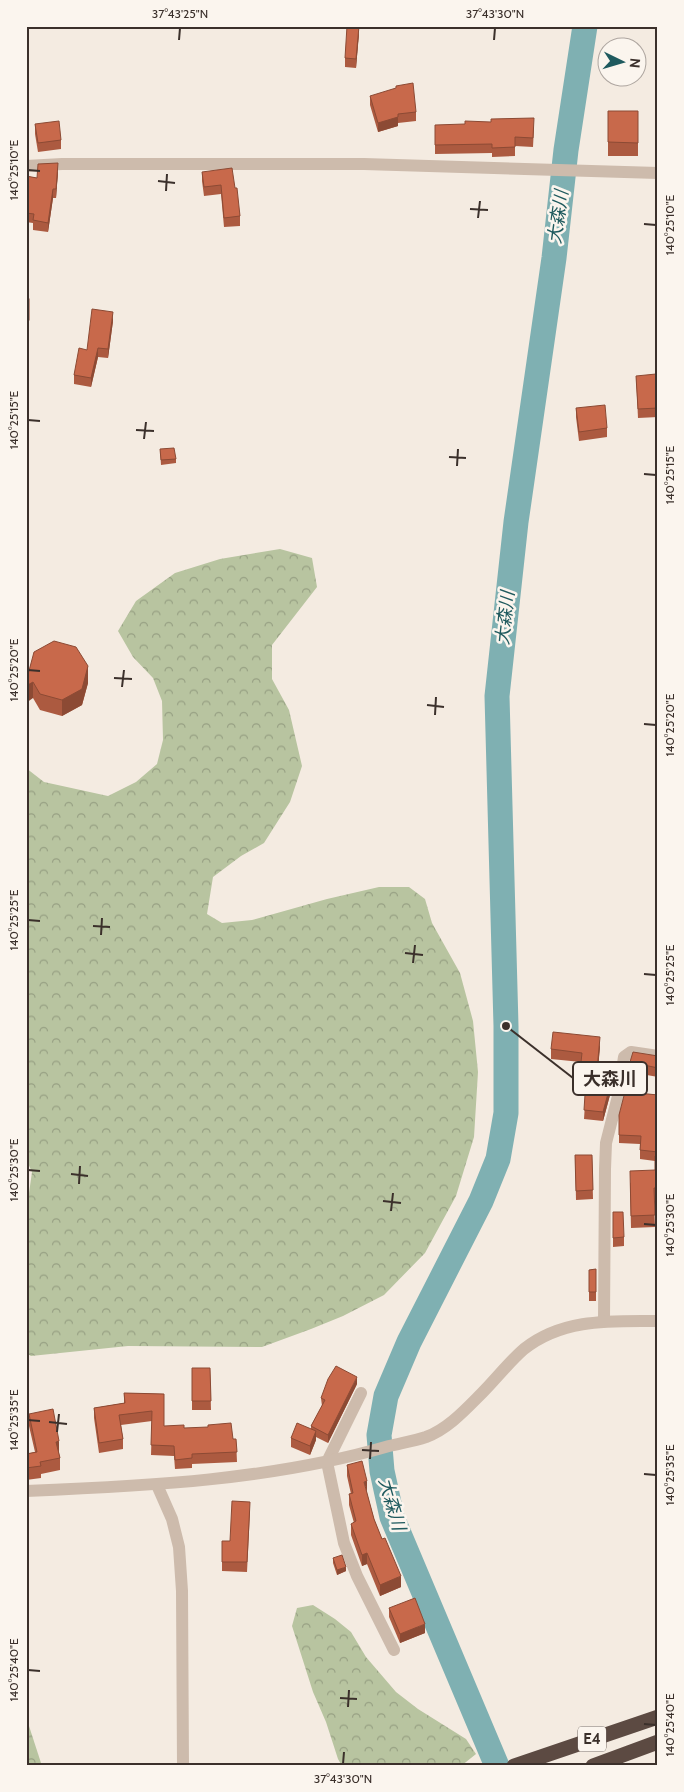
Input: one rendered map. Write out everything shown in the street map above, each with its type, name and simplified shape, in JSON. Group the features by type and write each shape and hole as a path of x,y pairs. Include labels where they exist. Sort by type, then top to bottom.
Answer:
{"highway":[{"name":"E4","path":"521,1764 658,1717"},
{"name":"E4","path":"593,1766 658,1742"}],"street":[{"path":"26,166 62,164 364,164 658,173"},
{"path":"604,1321 604,1169 606,1143 618,1096 622,1063 624,1057 631,1052 658,1056"},
{"path":"26,1491 157,1485 354,1457 426,1437 443,1429 524,1350 554,1332 570,1326 604,1321 658,1321"},
{"path":"361,1393 327,1462 344,1543 357,1576 394,1650"},
{"path":"157,1485 172,1519 179,1547 182,1591 183,1766"}],"green space":[{"path":"280,549 312,558 317,587 272,645 272,679 289,710 302,766 290,802 264,843 241,856 213,877 207,914 222,923 252,920 379,887 409,887 425,899 432,923 460,973 473,1021 478,1072 474,1137 456,1196 425,1253 384,1295 343,1316 311,1329 262,1347 128,1346 31,1356 26,1353 26,1214 32,1172 26,1159 26,768 44,782 108,796 136,782 157,764 163,740 162,701 153,678 133,657 118,631 136,601 175,573 220,559"},
{"path":"313,1605 351,1632 366,1657 396,1692 418,1709 466,1739 476,1754 461,1766 342,1766 313,1692 292,1626 297,1608"},
{"path":"26,1720 29,1726 42,1766 26,1766"}],"building":[{"path":"347,26 359,26 356,59 345,58"},
{"path":"413,83 416,112 398,114 398,117 378,123 370,96 396,88 396,86"},
{"path":"608,111 638,111 638,143 608,142"},
{"path":"534,118 533,138 515,137 515,147 492,148 492,144 435,145 435,125 465,124 465,121 491,122 491,119"},
{"path":"59,121 61,140 38,143 35,124"},
{"path":"58,163 56,189 53,189 48,223 33,220 34,214 26,213 26,176 37,178 38,164"},
{"path":"232,168 235,188 237,188 240,216 224,218 221,185 204,187 202,172"},
{"path":"26,299 29,299 29,320 26,320"},
{"path":"92,309 113,312 108,349 98,348 91,378 74,375 79,348 87,350"},
{"path":"656,374 658,408 638,409 636,376"},
{"path":"605,405 607,428 579,432 576,408"},
{"path":"174,448 176,459 161,460 160,449"},
{"path":"54,641 76,647 88,666 82,689 62,700 40,694 33,682 26,686 34,652"},
{"path":"553,1032 600,1037 597,1070 606,1070 605,1085 610,1086 603,1112 584,1110 587,1063 581,1062 582,1053 551,1049"},
{"path":"633,1052 658,1056 658,1068 630,1062"},
{"path":"626,1088 639,1090 638,1093 658,1095 658,1152 640,1150 641,1136 619,1135 619,1115"},
{"path":"575,1155 592,1155 593,1190 576,1191"},
{"path":"655,1156 658,1156 658,1188 654,1188 655,1215 631,1216 630,1171 655,1170"},
{"path":"613,1212 623,1212 624,1237 613,1238"},
{"path":"596,1269 596,1292 589,1292 589,1270"},
{"path":"336,1366 357,1377 328,1435 311,1426 325,1400 321,1398 328,1379"},
{"path":"192,1368 210,1368 211,1401 192,1401"},
{"path":"124,1393 164,1394 164,1426 184,1425 184,1428 208,1427 208,1425 231,1423 233,1439 236,1439 237,1452 192,1454 192,1458 175,1460 174,1446 151,1445 152,1411 119,1415 123,1439 99,1443 94,1408 125,1403"},
{"path":"53,1409 59,1441 56,1442 60,1458 40,1462 41,1466 26,1468 26,1454 37,1452 29,1414"},
{"path":"297,1423 316,1431 310,1446 291,1438"},
{"path":"362,1461 367,1481 364,1482 374,1519 382,1539 385,1538 401,1576 380,1585 367,1553 362,1555 351,1524 356,1521 349,1494 353,1493 347,1465"},
{"path":"232,1501 250,1502 247,1562 222,1562 222,1541 230,1541"},
{"path":"342,1555 346,1567 337,1570 333,1558"},
{"path":"415,1598 425,1624 400,1634 389,1608"}],"waterway":[{"name":"大森川","path":"497,1766 392,1517 382,1471 379,1435 386,1396 409,1342 481,1201 498,1159 506,1113 506,1026 497,696 516,522 554,258 566,150 585,26"}],"place":[{"name":"大森川","path":"506,1026"}]}
